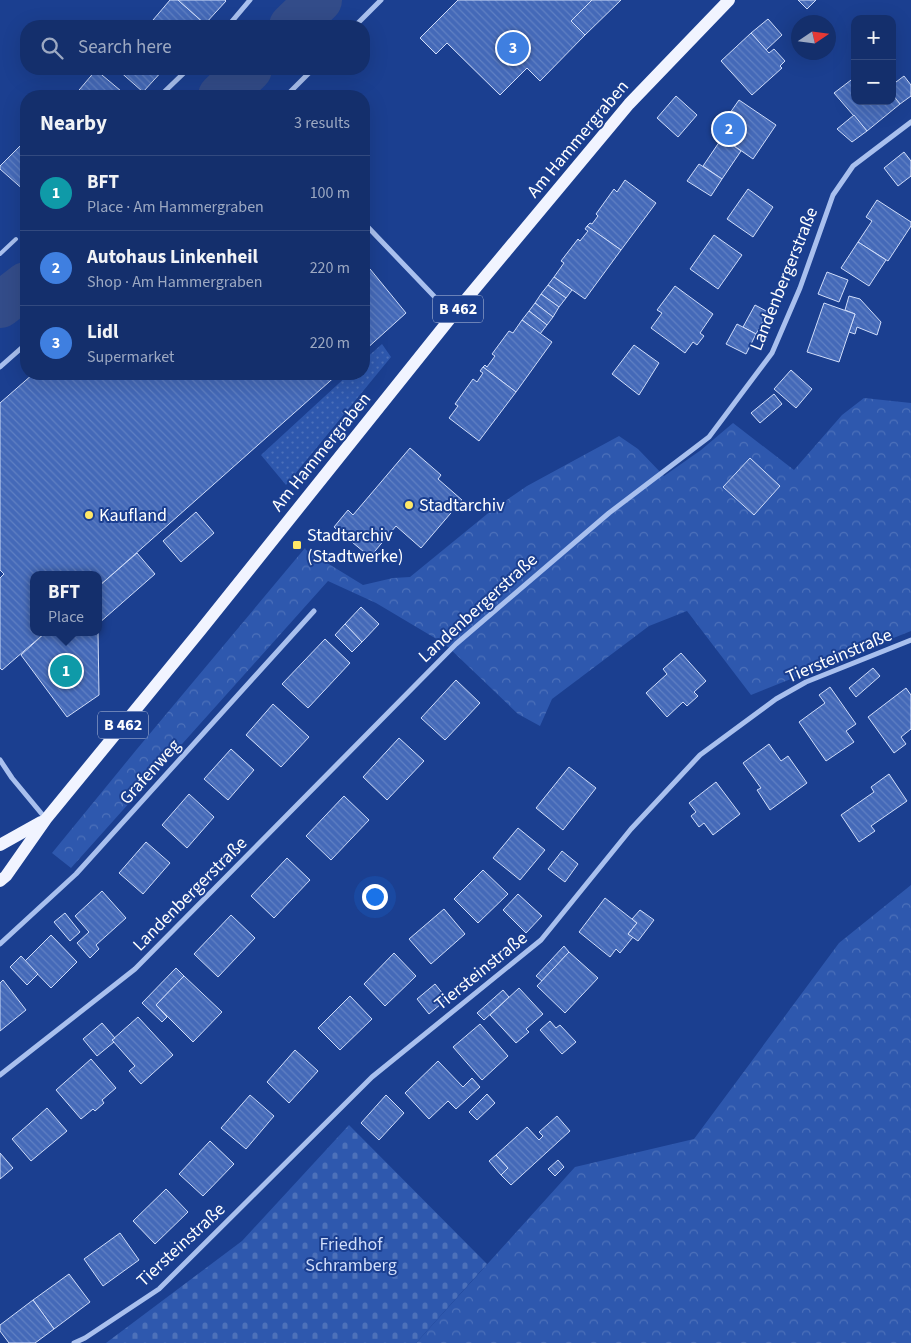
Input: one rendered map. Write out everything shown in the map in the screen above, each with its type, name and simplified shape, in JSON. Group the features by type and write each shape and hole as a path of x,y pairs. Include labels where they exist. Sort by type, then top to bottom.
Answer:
{"main road":[{"name":"Am Hammergraben","path":"46,819 200,631 453,315 629,104 729,0"},
{"name":"B 462","path":"0,845 46,819"},
{"name":"B 462","path":"0,881 6,876 46,819"}],"street":[{"path":"233,20 250,0"},
{"path":"361,20 381,0"},
{"path":"166,90 182,75"},
{"path":"292,90 307,75"},
{"name":"Landenbergerstraße","path":"0,1075 134,969 456,644 595,524 709,436 772,353 800,288 833,195 854,166 911,122"},
{"path":"370,229 453,315"},
{"path":"0,367 20,349"},
{"name":"Grafenweg","path":"0,944 76,874 314,611"},
{"name":"Tiersteinstraße","path":"74,1343 85,1338 159,1289 372,1077 541,940 632,828 700,755 776,700 806,682 911,640"},
{"path":"0,760 12,778 46,819"}],"lane":[{"path":"0,254 16,239"}],"green space":[{"path":"382,344 391,357 286,485 261,455 342,380 370,380 370,355"},
{"path":"864,398 911,403 911,631 751,695 687,611 649,626 552,699 540,726 518,714 445,644 376,603 328,581 71,868 52,853 305,548 363,585 393,578 410,577 492,510 527,486 619,436 638,449 664,476 701,450 733,423 794,470 842,415"},
{"path":"911,885 911,1343 416,1343 575,1167 694,1139 839,943"},
{"name":"Friedhof Schramberg","path":"349,1125 487,1264 416,1343 106,1343 242,1241"}],"building":[{"path":"170,0 178,0 200,20 153,20"},
{"path":"178,0 226,1 209,20 200,20"},
{"path":"458,0 592,0 571,21 585,35 540,81 527,68 500,95 447,43 436,54 420,38"},
{"path":"592,0 621,0 585,35 571,21"},
{"path":"798,0 816,0 807,9"},
{"path":"768,19 782,35 766,50 751,33"},
{"path":"751,33 769,53 774,49 785,61 780,66 782,68 752,95 721,61"},
{"path":"92,75 102,75 120,90 79,90"},
{"path":"124,75 159,75 145,90 141,90"},
{"path":"904,76 911,85 911,96 900,104 896,99 896,82"},
{"path":"851,80 851,105 896,105 896,99 900,104 867,131 834,93"},
{"path":"676,96 697,115 678,137 657,118"},
{"path":"739,100 776,125 753,159 716,133"},
{"path":"854,115 867,131 852,142 837,129"},
{"path":"722,138 741,151 722,179 703,166"},
{"path":"20,146 20,187 0,169 0,166"},
{"path":"904,152 911,161 911,176 898,186 884,168"},
{"path":"699,164 722,179 711,196 687,181"},
{"path":"625,180 656,203 621,250 587,226 590,223 592,224 598,216 596,214 614,189 617,192"},
{"path":"748,189 773,207 753,237 727,219"},
{"path":"877,200 911,222 911,226 888,261 858,242 872,221 866,217"},
{"path":"587,226 621,250 585,299 554,277 564,263 561,261 578,239 580,241 588,231 585,229"},
{"path":"714,235 742,255 718,289 690,269"},
{"path":"858,242 886,260 869,286 841,268"},
{"path":"370,269 406,313 370,346"},
{"path":"827,272 848,280 839,302 818,294"},
{"path":"554,277 572,290 566,298 548,285"},
{"path":"548,285 566,298 559,307 541,294"},
{"path":"675,286 713,314 700,333 704,336 697,345 693,342 685,353 651,328 662,313 657,310"},
{"path":"541,294 559,307 553,317 535,303"},
{"path":"849,296 860,299 881,322 877,335 857,327 855,334 849,332 855,314 845,310"},
{"path":"535,303 553,317 547,325 529,311"},
{"path":"824,303 855,314 839,362 807,352"},
{"path":"755,305 768,312 756,334 743,327"},
{"path":"529,311 547,325 540,334 522,320"},
{"path":"522,320 552,342 516,392 483,367 485,365 487,367 495,356 492,354 509,331 513,333"},
{"path":"737,324 756,334 746,354 726,344"},
{"path":"634,345 659,363 639,395 612,374"},
{"path":"483,367 516,392 479,441 449,418 458,406 455,404 473,379 477,382 483,373 480,371"},
{"path":"791,370 812,389 796,408 774,389"},
{"name":"Kaufland","path":"26,380 331,380 102,583 102,571 30,571 30,636 41,636 2,670 0,668 0,578 4,574 0,570 0,403"},
{"path":"774,394 782,404 760,423 751,413"},
{"name":"Stadtarchiv","path":"410,448 441,475 438,479 462,500 421,548 396,526 370,557 334,527 348,510 353,515"},
{"path":"750,458 780,486 754,515 723,487"},
{"path":"196,512 214,533 181,562 163,541"},
{"path":"137,553 155,574 102,620 102,584"},
{"path":"361,607 379,624 362,642 345,624"},
{"path":"345,624 362,642 352,652 335,635"},
{"path":"42,636 98,636 99,695 67,717 21,655"},
{"path":"325,639 350,663 308,708 282,684"},
{"path":"681,653 706,681 694,692 698,696 687,706 683,702 667,717 646,693 667,674 663,669"},
{"path":"873,668 880,676 856,697 849,688"},
{"path":"456,680 480,703 445,740 421,718"},
{"path":"830,687 856,724 846,731 854,742 826,761 799,722 825,703 819,695"},
{"path":"906,688 911,695 911,729 901,737 906,744 894,753 868,717"},
{"path":"273,704 309,737 281,767 246,735"},
{"path":"399,738 424,761 387,800 363,777"},
{"path":"769,744 781,761 788,756 807,783 770,810 757,790 761,788 743,763"},
{"path":"231,749 254,770 228,800 204,779"},
{"path":"569,767 596,788 563,830 536,808"},
{"path":"889,774 907,801 871,826 875,831 859,842 841,815 874,792 871,787"},
{"path":"716,782 740,814 713,835 704,823 699,827 691,816 696,812 689,803"},
{"path":"189,794 214,817 187,848 162,825"},
{"path":"344,796 369,820 331,860 306,836"},
{"path":"518,828 545,850 520,880 493,858"},
{"path":"146,842 170,863 143,894 119,873"},
{"path":"562,851 578,864 565,882 548,869"},
{"path":"287,858 310,880 274,918 251,896"},
{"path":"483,870 508,894 478,923 454,899"},
{"path":"102,891 126,918 96,945 99,949 90,958 77,943 89,932 75,916"},
{"path":"518,894 542,916 526,933 503,910"},
{"path":"605,898 637,923 628,934 633,937 620,953 616,949 610,957 579,932"},
{"path":"444,909 465,934 431,964 409,939"},
{"path":"640,910 654,920 638,941 628,934 637,923 632,919"},
{"path":"65,913 80,932 70,941 54,922"},
{"path":"231,915 255,938 218,977 194,954"},
{"path":"51,935 77,962 51,988 25,961"},
{"path":"564,946 569,952 542,981 536,976"},
{"path":"569,952 598,978 565,1013 537,986"},
{"path":"394,953 416,976 385,1006 364,984"},
{"path":"21,956 38,974 27,985 10,967"},
{"path":"176,968 184,976 156,1005 167,1017 162,1022 142,1003"},
{"path":"184,976 222,1012 193,1042 156,1005"},
{"path":"3,980 26,1010 0,1031 0,983"},
{"path":"435,984 447,999 429,1014 417,999"},
{"path":"519,988 543,1014 526,1029 529,1032 516,1043 490,1015"},
{"path":"503,990 509,997 484,1020 477,1013"},
{"path":"350,996 372,1019 340,1050 318,1028"},
{"path":"138,1017 173,1055 141,1084 129,1071 135,1066 112,1040"},
{"path":"550,1021 556,1028 560,1025 576,1042 562,1054 540,1030"},
{"path":"102,1023 115,1038 112,1040 114,1042 97,1056 83,1039"},
{"path":"480,1024 508,1056 482,1080 453,1047"},
{"path":"295,1050 318,1071 289,1103 267,1082"},
{"path":"91,1059 116,1088 102,1100 104,1103 95,1111 93,1109 81,1119 56,1090"},
{"path":"438,1061 463,1087 472,1078 480,1087 456,1109 448,1101 429,1119 405,1093"},
{"path":"487,1094 495,1103 477,1120 469,1112"},
{"path":"250,1095 274,1116 246,1149 221,1128"},
{"path":"386,1095 404,1113 379,1140 361,1123"},
{"path":"47,1108 67,1131 31,1161 12,1139"},
{"path":"557,1116 570,1131 511,1185 501,1175 508,1168 496,1155 527,1127 539,1140 543,1136 539,1132"},
{"path":"210,1141 234,1164 203,1196 179,1174"},
{"path":"0,1153 13,1168 0,1179"},
{"path":"496,1155 508,1168 501,1175 489,1161"},
{"path":"558,1160 564,1167 555,1176 548,1169"},
{"path":"166,1189 188,1212 155,1244 133,1221"},
{"path":"120,1233 139,1260 103,1286 84,1259"},
{"path":"69,1274 90,1302 54,1329 33,1300"},
{"path":"33,1300 54,1329 35,1343 9,1343 0,1331 0,1325"}],"waterway":[{"path":"298,20 319,0"},
{"path":"227,90 243,75"},
{"path":"0,305 20,290"}],"place":[{"name":"Lidl","path":"513,48"},
{"name":"Autohaus Linkenheil","path":"729,129"},
{"name":"Stadtarchiv","path":"409,505"},
{"name":"Kaufland","path":"89,515"},
{"name":"Stadtarchiv (Stadtwerke)","path":"297,545"},
{"name":"BFT","path":"66,671"}]}
